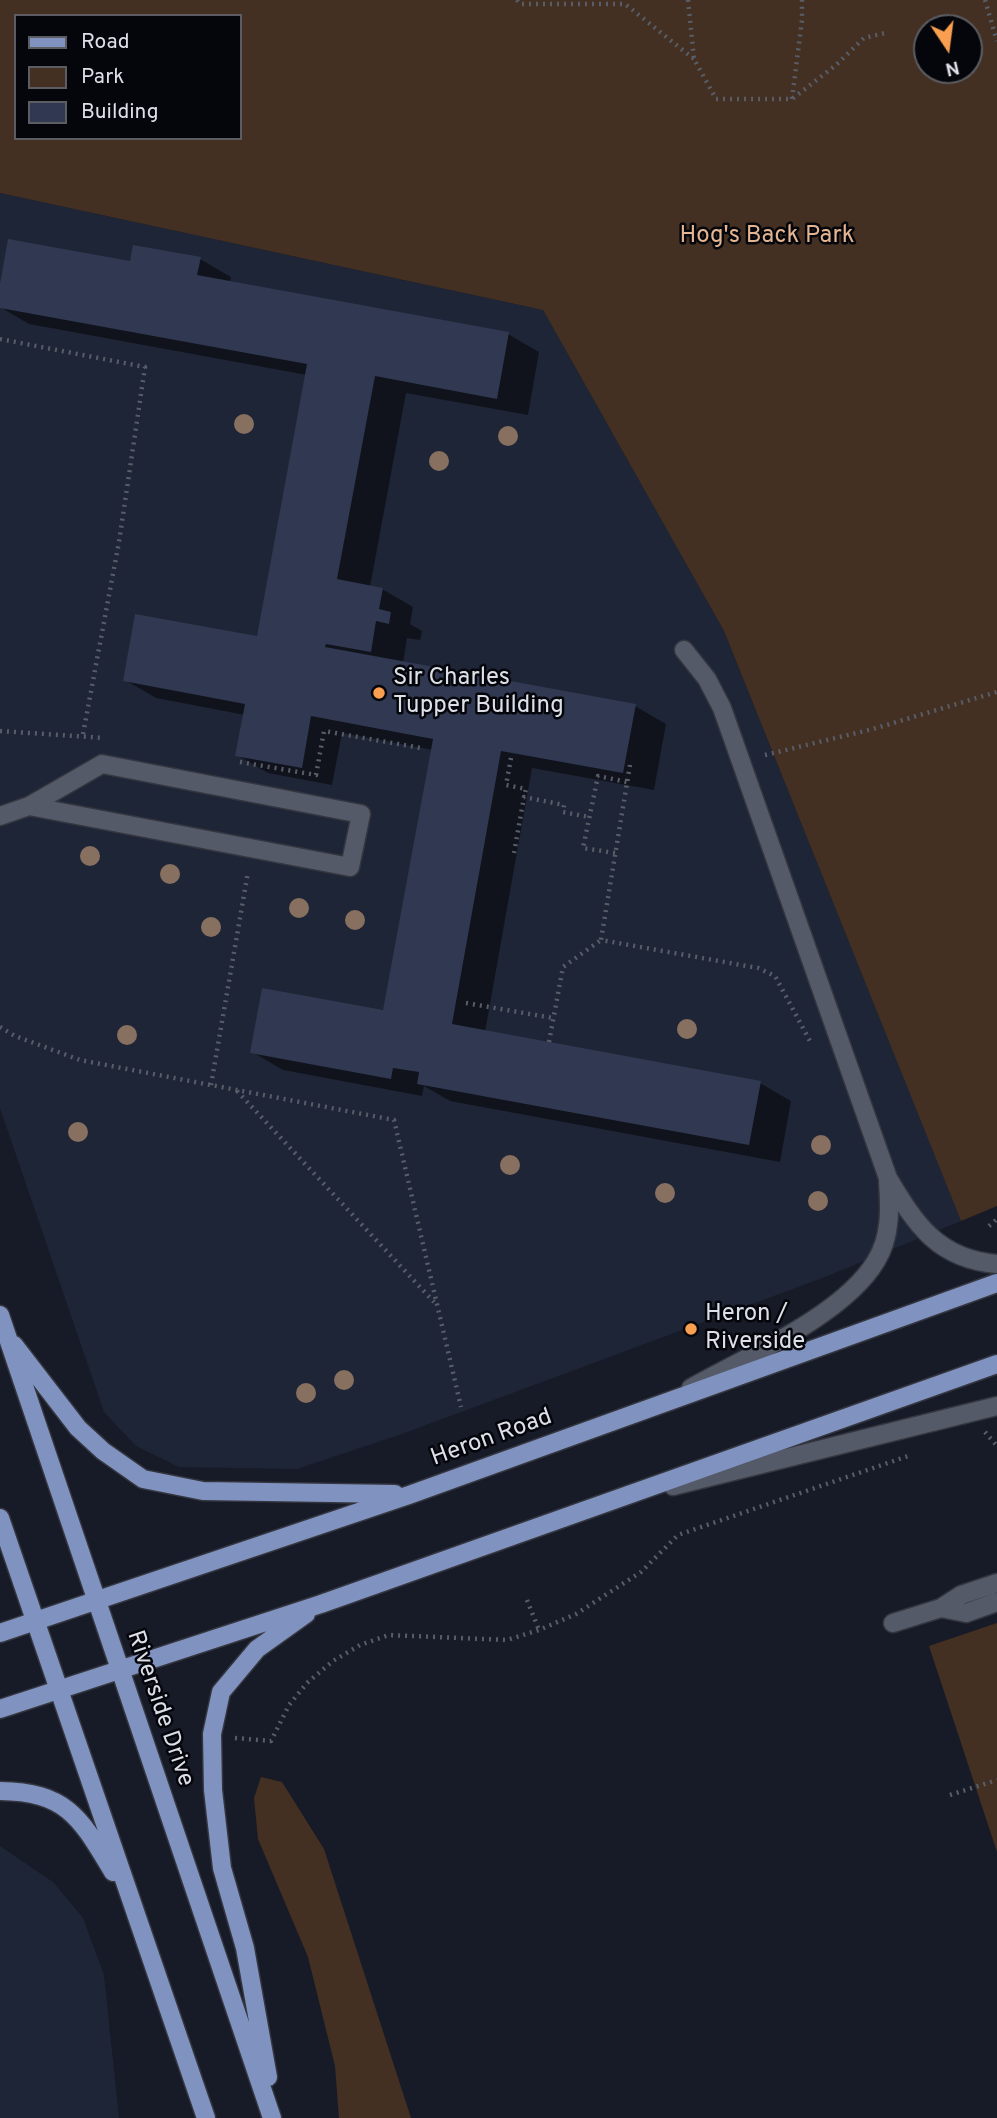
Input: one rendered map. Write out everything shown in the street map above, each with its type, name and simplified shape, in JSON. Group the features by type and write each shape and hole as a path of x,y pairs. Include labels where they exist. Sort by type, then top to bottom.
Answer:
{"main road":[{"name":"Heron Road","path":"0,1633 409,1495 997,1283"},
{"name":"Riverside Drive","path":"0,1315 95,1601 121,1669 274,2118"},
{"path":"6,1333 78,1428 103,1451 143,1479 203,1491 409,1495"},
{"path":"0,1709 321,1604 629,1497 997,1364"},
{"path":"0,1518 206,2118"},
{"path":"274,2118 245,1948 222,1868 212,1790 212,1734 221,1692 257,1648 321,1604"},
{"path":"0,1791 22,1791 54,1799 84,1824 131,1904"}],"lane":[{"path":"684,650 707,679 722,708 888,1178 925,1234 960,1256 997,1264"},
{"path":"0,816 29,806 102,764 361,814 351,867 29,806"},
{"path":"666,1403 824,1312 849,1293 877,1260 884,1243 889,1214 888,1178"},
{"path":"629,1497 997,1406"},
{"path":"893,1623 941,1608 961,1595 997,1583"},
{"path":"941,1608 966,1613 997,1602"}],"path":[{"path":"517,0 520,4 625,2 694,59 716,99 792,99 835,66 864,38 886,33"},
{"path":"688,0 694,59"},
{"path":"792,99 802,0"},
{"path":"985,0 997,41"},
{"path":"0,339 145,367 119,542 83,734"},
{"path":"740,761 873,729 997,692"},
{"path":"0,731 83,734 110,739"},
{"path":"230,761 316,775 324,731 421,748"},
{"path":"511,758 506,785 526,789 514,853"},
{"path":"549,1042 563,967 601,940 630,765"},
{"path":"615,853 583,848 598,776 627,782"},
{"path":"524,797 564,805 563,813 589,817"},
{"path":"211,1085 252,850"},
{"path":"601,940 758,968 775,976 814,1049"},
{"path":"466,1003 553,1018"},
{"path":"0,1027 15,1037 80,1060 394,1120 461,1406"},
{"path":"236,1090 435,1303"},
{"path":"989,1226 997,1221"},
{"path":"971,1435 984,1431 997,1446"},
{"path":"234,1738 271,1741 289,1705 307,1684 333,1661 376,1639 389,1635 410,1635 508,1640 539,1630 576,1614 641,1572 678,1535 920,1452"},
{"path":"527,1600 539,1630"},
{"path":"950,1795 997,1780"}],"shaded area":[{"path":"0,193 543,310 724,631 961,1221 825,1277 402,1434 297,1469 179,1467 136,1446 104,1412 0,1108"},
{"path":"0,1846 53,1882 83,1918 104,1975 119,2118 0,2118"}],"green space":[{"name":"Hog's Back Park","path":"0,0 997,0 997,1206 961,1221 724,631 543,310 0,193"},
{"path":"997,1623 997,1852 929,1646"},
{"path":"261,1777 282,1782 324,1849 411,2118 339,2118 335,2066 308,1957 258,1839 254,1798"}],"building":[{"name":"Sir Charles Tupper Building","path":"8,239 130,261 133,245 201,257 197,275 509,332 497,399 375,376 337,579 383,588 379,609 391,612 389,624 376,621 371,652 326,644 325,647 636,704 623,773 501,751 452,1024 761,1081 749,1145 417,1084 419,1072 393,1068 391,1079 250,1053 262,988 383,1010 433,739 311,716 302,768 235,756 245,704 123,681 135,614 257,636 307,364 0,308 0,284"}],"place":[{"name":"Sir Charles Tupper Building","path":"379,693"},
{"name":"Heron / Riverside","path":"691,1329"}]}
